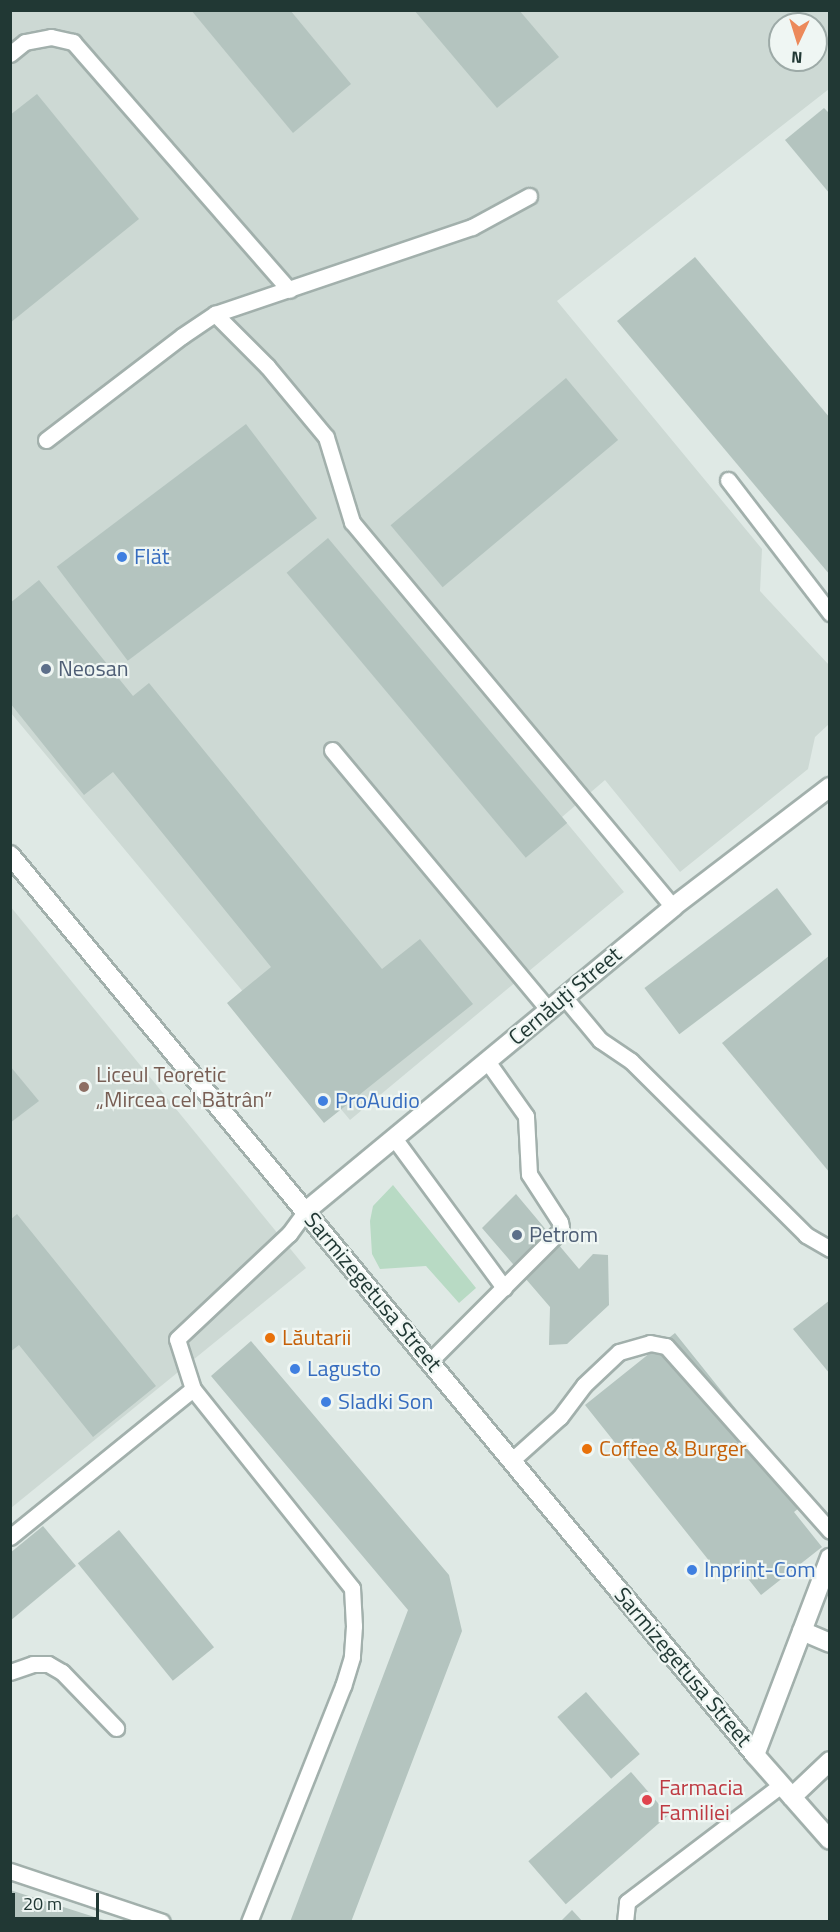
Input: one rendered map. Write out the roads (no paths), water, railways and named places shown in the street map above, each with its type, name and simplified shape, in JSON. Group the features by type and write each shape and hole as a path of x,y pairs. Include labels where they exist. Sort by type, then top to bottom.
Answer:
{"main road":[{"name":"Cernăuți Street","path":"306,1211 673,907 830,787"},
{"name":"Sarmizegetusa Street","path":"10,855 755,1755 830,1840"},
{"path":"755,1755 830,1558"},
{"path":"802,1631 830,1643"},
{"path":"787,1791 830,1761"}],"lane":[{"path":"10,54 25,42 51,36 73,42 289,290"},
{"path":"46,440 182,336 215,314 472,227 529,196"},
{"path":"215,314 267,366 326,437 352,522 673,907"},
{"path":"728,480 830,613"},
{"path":"332,750 549,1010"},
{"path":"565,998 600,1040 631,1061 806,1235 830,1249"},
{"path":"430,1361 504,1288 561,1227 529,1174 526,1116 487,1061"},
{"path":"394,1138 504,1288"},
{"path":"249,1922 343,1686 352,1657 354,1626 352,1588 193,1389 177,1339 289,1234 306,1211"},
{"path":"512,1460 560,1417 584,1385 619,1352 650,1343 666,1346 830,1531"},
{"path":"10,1538 193,1389"},
{"path":"10,1672 33,1664 48,1664 62,1672 116,1728"},
{"path":"625,1922 627,1902 787,1791"},
{"path":"10,1871 162,1922"}],"place":[{"name":"Flät","path":"122,557"},
{"name":"Neosan","path":"46,669"},
{"name":"Liceul Teoretic „Mircea cel Bătrân”","path":"84,1087"},
{"name":"ProAudio","path":"323,1101"},
{"name":"Petrom","path":"517,1235"},
{"name":"Lăutarii","path":"270,1338"},
{"name":"Lagusto","path":"295,1369"},
{"name":"Sladki Son","path":"326,1402"},
{"name":"Coffee & Burger","path":"587,1449"},
{"name":"Inprint-Com","path":"692,1570"},
{"name":"Farmacia Familiei","path":"647,1800"}]}
